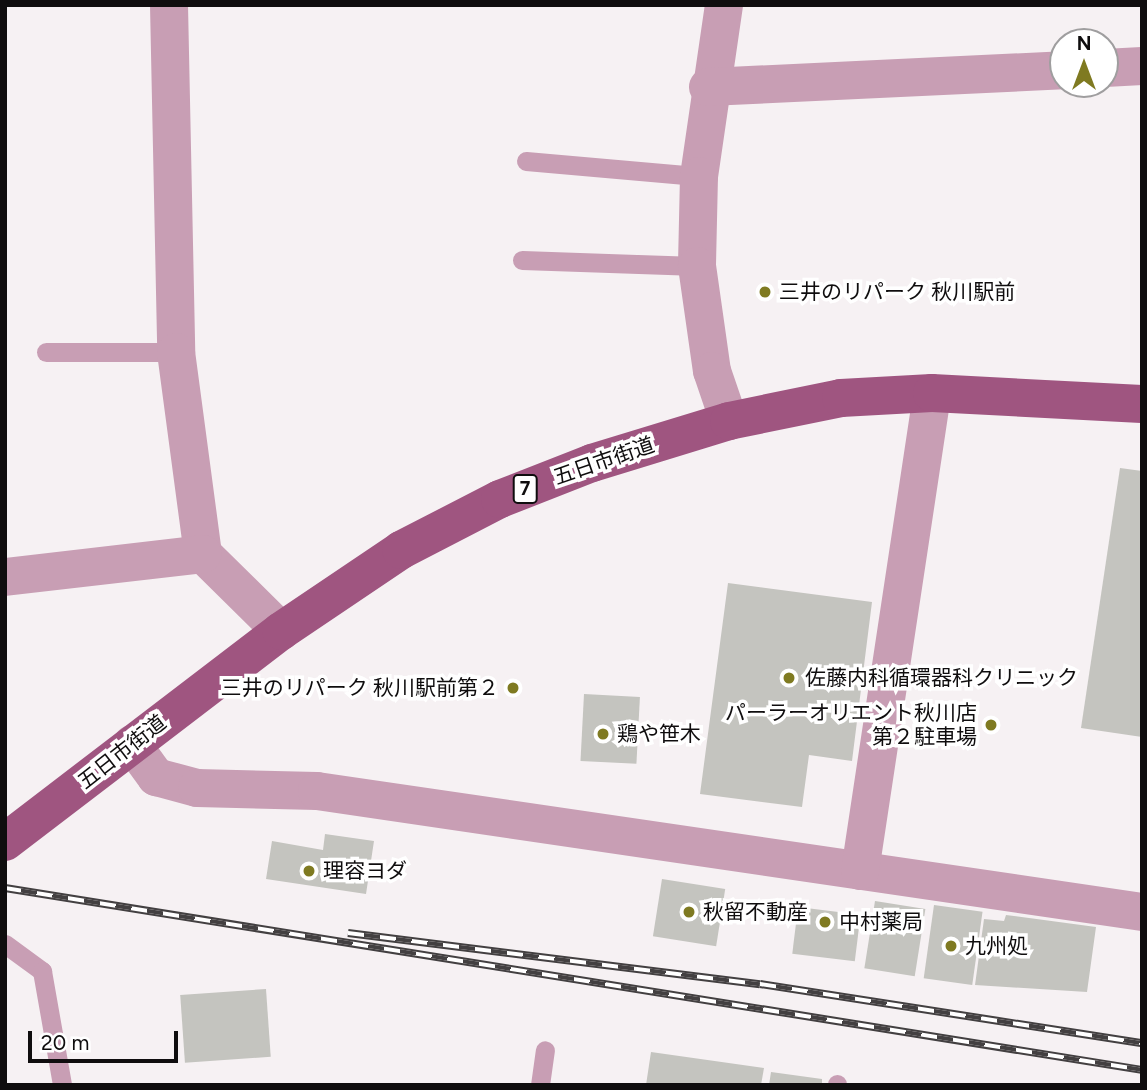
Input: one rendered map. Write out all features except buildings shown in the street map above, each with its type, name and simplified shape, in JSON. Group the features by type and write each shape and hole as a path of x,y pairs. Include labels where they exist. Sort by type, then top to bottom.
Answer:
{"main road":[{"name":"五日市街道","path":"5,842 281,631 401,550 500,499 729,421 841,398 932,393 1142,404"}],"street":[{"path":"169,5 176,352 203,554 281,631"},
{"path":"724,5 708,87 699,176 697,266 712,371 729,421"},
{"path":"1119,67 1142,66"},
{"path":"708,87 1049,71"},
{"path":"860,870 932,393"},
{"path":"5,576 203,554"},
{"path":"132,744 156,777 197,788 317,792 1142,912"}],"lane":[{"path":"526,161 699,176"},
{"path":"522,260 697,266"},
{"path":"46,352 176,352"},
{"path":"5,944 42,971 62,1085"},
{"path":"540,1085 545,1050"}],"railway":[{"path":"5,888 1142,1070"},
{"path":"348,933 760,984 1142,1043"}],"place":[{"name":"三井のリパーク 秋川駅前","path":"765,292"},
{"name":"佐藤内科循環器科クリニック","path":"789,678"},
{"name":"三井のリパーク 秋川駅前第２","path":"513,688"},
{"name":"パーラーオリエント秋川店 第２駐車場","path":"991,725"},
{"name":"鶏や笹木","path":"603,734"},
{"name":"理容ヨダ","path":"309,871"},
{"name":"秋留不動産","path":"689,912"},
{"name":"中村薬局","path":"825,922"},
{"name":"九州処","path":"951,946"}]}
